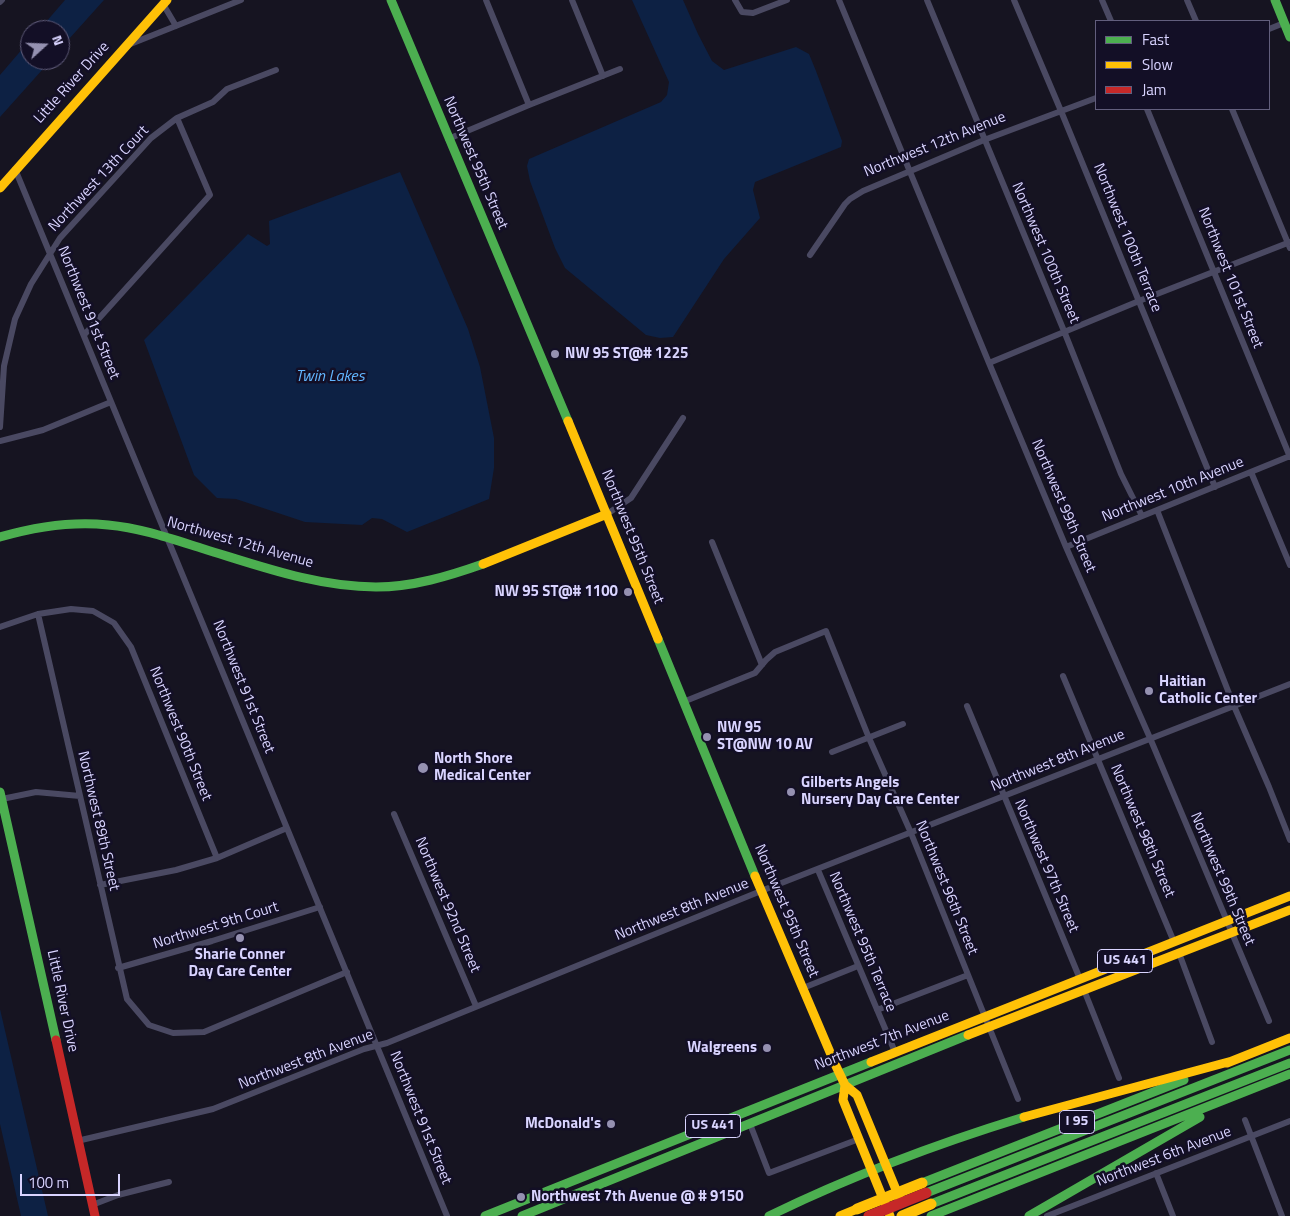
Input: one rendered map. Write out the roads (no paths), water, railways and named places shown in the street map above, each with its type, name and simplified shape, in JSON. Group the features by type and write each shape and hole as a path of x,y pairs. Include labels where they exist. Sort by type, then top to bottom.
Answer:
{"main road":[{"name":"Northwest 95th Street","path":"391,0 607,514 761,892 845,1085 857,1095 907,1216"},
{"path":"1275,0 1287,21 1290,37"},
{"name":"Little River Drive","path":"0,188 166,2"},
{"name":"Northwest 12th Avenue","path":"0,537 26,530 66,524 108,525 168,537 289,575 342,585 379,587 421,582 459,573 607,514"},
{"name":"Little River Drive","path":"1,796 93,1211"},
{"name":"Northwest 7th Avenue","path":"522,1216 845,1085 1080,979 1290,896"},
{"name":"Northwest 7th Avenue","path":"485,1216 895,1052 987,1022 1041,1007 1290,910"},
{"path":"1041,1007 1048,998 1075,987 1080,979"},
{"name":"I 95","path":"840,1216 924,1188 1290,1038"},
{"path":"869,1216 924,1188 1290,1050"},
{"path":"769,1216 803,1199 886,1165 996,1125 1232,1061"},
{"path":"902,1216 932,1212 1290,1063"},
{"name":"I 95","path":"932,1212 1290,1074"},
{"name":"Northwest 95th Street","path":"845,1085 843,1100 890,1216"},
{"path":"1029,1216 1144,1148 1243,1093"},
{"path":"670,1156 674,1146 711,1130 717,1124"},
{"path":"604,1183 609,1174 630,1166 635,1156"}],"street":[{"path":"127,46 241,0"},
{"path":"486,0 529,105"},
{"path":"572,0 603,76"},
{"path":"735,0 742,12 754,13 788,0"},
{"name":"Northwest 99th Street","path":"839,0 1066,547 1150,738 1269,1021"},
{"name":"Northwest 100th Street","path":"927,0 1121,474 1142,516"},
{"name":"Northwest 100th Terrace","path":"1014,0 1215,487"},
{"path":"1102,0 1111,20"},
{"path":"1187,0 1196,20"},
{"path":"166,2 176,26"},
{"path":"1270,29 1287,21"},
{"path":"448,139 620,69"},
{"name":"Northwest 13th Court","path":"50,254 60,238 151,138 177,118 213,102 227,89 276,70"},
{"name":"Northwest 12th Avenue","path":"810,254 850,199 863,190 984,140 1095,98"},
{"name":"Northwest 101st Street","path":"1147,110 1290,456"},
{"path":"989,363 1214,271 1289,244 1232,110"},
{"path":"84,335 210,195 177,118"},
{"name":"Northwest 91st Street","path":"15,169 447,1216"},
{"path":"0,427 4,366 15,319 31,284 50,254"},
{"path":"0,441 44,430 111,402"},
{"name":"Northwest 12th Avenue","path":"607,514 631,498 683,418"},
{"name":"Northwest 10th Avenue","path":"1066,547 1290,456"},
{"path":"1251,472 1290,565"},
{"path":"1157,510 1234,706 1270,787 1290,840"},
{"path":"683,702 755,673 762,665 712,542"},
{"name":"Northwest 90th Street","path":"38,614 70,609 93,611 114,623 130,647 217,858"},
{"path":"0,627 38,614"},
{"name":"Northwest 89th Street","path":"38,614 118,968 127,999 149,1025 173,1033 204,1032 347,972"},
{"name":"Northwest 96th Street","path":"762,665 776,652 826,631 869,738 911,833 1018,1099"},
{"name":"Northwest 98th Street","path":"1063,676 1174,942"},
{"name":"Northwest 8th Avenue","path":"77,1141 213,1109 377,1046 1098,758 1290,684"},
{"name":"Northwest 97th Street","path":"967,706 1080,979"},
{"path":"832,752 903,724"},
{"path":"1,796 36,792 80,796"},
{"name":"Northwest 92nd Street","path":"394,814 476,1006"},
{"path":"100,885 176,870 217,858 288,828"},
{"name":"Northwest 95th Terrace","path":"818,870 895,1052"},
{"name":"Northwest 9th Court","path":"118,968 320,907"},
{"path":"1179,953 1212,1042"},
{"path":"803,988 858,966"},
{"path":"877,1010 968,975"},
{"path":"1084,990 1119,1078"},
{"path":"1245,1120 1282,1216"},
{"name":"Northwest 6th Avenue","path":"1047,1216 1064,1213 1156,1174 1290,1122"},
{"path":"750,1124 769,1173 859,1139"},
{"path":"1156,1174 1173,1216"},
{"path":"93,1211 118,1195 169,1182"}],"water":[{"path":"65,0 104,0 70,38 70,20 48,20"},
{"path":"632,0 683,0 712,61 724,70 796,47 809,54 842,141 841,147 755,182 753,190 760,218 724,259 673,337 660,338 646,335 565,268 555,248 530,181 527,166 529,159 661,102 667,95 669,82"},
{"path":"20,52 20,70 42,70 0,117 0,75"},
{"name":"Twin Lakes","path":"400,172 468,329 480,367 494,438 494,468 489,499 407,532 382,519 372,518 362,525 305,522 236,499 217,498 194,475 144,340 248,234 267,246 270,244 269,221"},
{"path":"0,1009 48,1216 21,1216 0,1124"}],"place":[{"name":"NW 95 ST@# 1225","path":"555,354"},
{"name":"NW 95 ST@# 1100","path":"628,592"},
{"name":"Haitian Catholic Center","path":"1149,691"},
{"name":"NW 95 ST@NW 10 AV","path":"707,737"},
{"name":"North Shore Medical Center","path":"423,768"},
{"name":"Gilberts Angels Nursery Day Care Center","path":"791,792"},
{"name":"Sharie Conner Day Care Center","path":"240,938"},
{"name":"Walgreens","path":"767,1048"},
{"name":"McDonald's","path":"611,1124"},
{"name":"Northwest 7th Avenue @ # 9150","path":"521,1197"}]}
